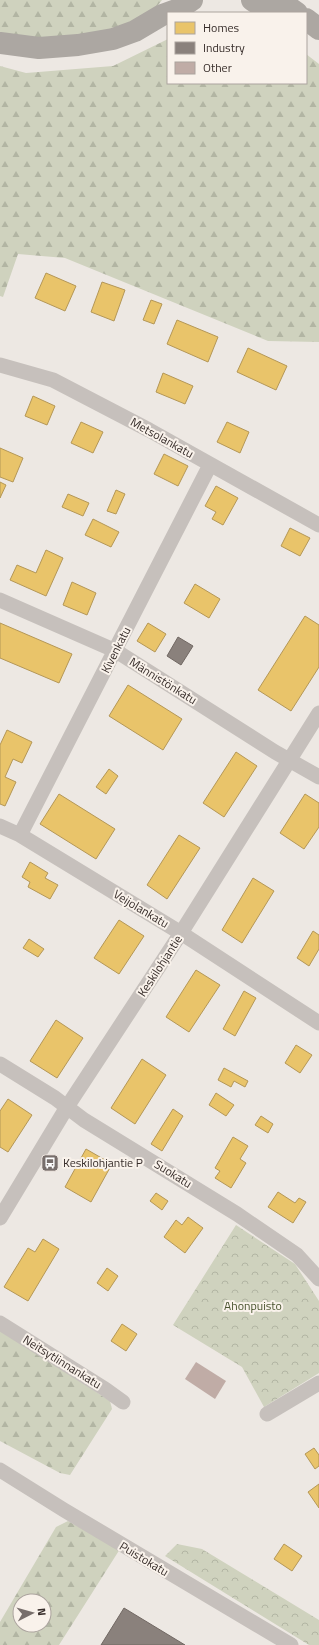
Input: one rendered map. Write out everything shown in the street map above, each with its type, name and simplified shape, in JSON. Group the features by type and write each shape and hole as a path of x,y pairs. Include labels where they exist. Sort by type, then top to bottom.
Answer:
{"highway":[{"path":"0,43 38,48 78,45 113,39 135,31 166,7 179,9 192,0"},
{"path":"252,0 269,11 274,12"},
{"path":"279,0 296,12"}],"street":[{"name":"Metsolankatu","path":"0,365 53,380 149,430 319,525"},
{"name":"Kivenkatu","path":"20,835 116,651 210,465"},
{"name":"Männistönkatu","path":"0,600 116,651 289,760 319,777"},
{"name":"Keskilohjantie","path":"0,1218 67,1107 181,933 319,713"},
{"name":"Veijolankatu","path":"0,826 20,835 181,933 319,1023"},
{"name":"Suokatu","path":"0,1064 67,1107 84,1120 237,1214 297,1255 319,1279"},
{"name":"Neitsytlinnankatu","path":"0,1323 123,1402"},
{"path":"267,1414 319,1383"},
{"name":"Puistokatu","path":"0,1470 64,1510 291,1645"}],"green space":[{"path":"0,0 162,0 148,18 113,31 58,39 0,35"},
{"path":"167,39 167,84 307,84 307,55 319,64 319,342 268,341 65,258 18,254 3,297 0,296 0,66 26,73 113,66"},
{"name":"Ahonpuisto","path":"236,1225 295,1264 319,1301 319,1373 264,1407 242,1367 173,1325"},
{"path":"0,1329 110,1401 112,1409 70,1475 60,1473 0,1441"},
{"path":"68,1521 120,1549 59,1645 0,1645 0,1622 12,1602 12,1633 52,1633 52,1593 17,1593 56,1527"},
{"path":"177,1544 202,1549 319,1620 319,1645 309,1645 165,1556"}],"building: Homes":[{"path":"46,273 76,286 65,311 35,298"},
{"path":"102,282 125,290 114,321 91,312"},
{"path":"151,300 162,304 154,324 143,320"},
{"path":"177,320 218,337 208,362 167,344"},
{"path":"248,348 287,366 276,390 237,372"},
{"path":"163,373 193,386 185,404 156,392"},
{"path":"33,396 55,406 47,425 25,416"},
{"path":"81,422 103,432 93,453 71,443"},
{"path":"227,422 249,432 240,453 217,442"},
{"path":"0,448 23,458 13,482 0,477"},
{"path":"164,454 188,466 178,486 154,474"},
{"path":"0,482 6,485 0,498"},
{"path":"216,486 238,498 223,525 212,519 216,512 205,506"},
{"path":"116,490 125,494 116,514 107,511"},
{"path":"68,494 89,503 83,516 62,507"},
{"path":"93,519 119,532 111,547 85,535"},
{"path":"290,528 310,538 300,556 281,546"},
{"path":"46,550 63,558 46,596 10,580 17,565 36,573"},
{"path":"72,582 96,593 87,615 63,605"},
{"path":"195,584 220,599 209,618 184,603"},
{"path":"305,616 319,625 319,667 291,711 258,690"},
{"path":"0,623 72,654 59,683 0,658"},
{"path":"148,623 166,634 155,652 137,641"},
{"path":"128,685 182,719 163,750 109,716"},
{"path":"7,730 32,742 22,763 13,759 5,777 16,782 5,806 0,804 0,745"},
{"path":"236,752 257,766 224,817 203,803"},
{"path":"109,769 118,776 106,794 96,787"},
{"path":"59,794 115,829 96,859 40,824"},
{"path":"305,794 319,803 319,827 304,849 280,833"},
{"path":"179,835 200,848 167,899 147,885"},
{"path":"30,862 48,873 45,878 58,885 50,899 28,887 30,882 22,877"},
{"path":"253,878 274,891 242,943 222,930"},
{"path":"119,920 144,936 119,974 94,958"},
{"path":"313,931 319,935 319,949 309,966 297,958"},
{"path":"29,939 44,949 38,957 23,948"},
{"path":"196,970 220,985 189,1032 166,1017"},
{"path":"244,991 256,998 235,1036 223,1029"},
{"path":"56,1020 83,1038 57,1078 30,1061"},
{"path":"296,1045 312,1055 300,1073 285,1063"},
{"path":"142,1059 166,1075 135,1124 111,1108"},
{"path":"224,1068 248,1081 245,1087 234,1081 231,1087 218,1080"},
{"path":"216,1093 234,1105 226,1116 209,1105"},
{"path":"8,1099 32,1115 8,1152 0,1147 0,1111"},
{"path":"173,1109 183,1116 162,1151 151,1144"},
{"path":"261,1116 273,1124 268,1133 255,1125"},
{"path":"233,1137 248,1146 240,1159 246,1163 231,1188 215,1178 220,1171 215,1168"},
{"path":"86,1149 112,1164 91,1202 65,1187"},
{"path":"278,1192 295,1203 299,1198 306,1202 293,1223 268,1207"},
{"path":"156,1193 168,1201 162,1210 150,1201"},
{"path":"188,1217 203,1228 185,1253 164,1237 176,1220 182,1225"},
{"path":"43,1239 59,1249 28,1301 4,1287 28,1248 35,1252"},
{"path":"107,1268 118,1276 108,1291 97,1283"},
{"path":"122,1324 137,1334 126,1351 111,1341"},
{"path":"314,1448 319,1455 319,1466 315,1469 305,1454"},
{"path":"319,1484 319,1508 308,1492"},
{"path":"284,1544 302,1556 292,1571 274,1559"}],"building: Industry":[{"path":"178,637 193,646 181,665 167,656"},
{"path":"124,1608 185,1645 101,1645"}],"building: Other":[{"path":"196,1362 226,1381 215,1399 185,1379"}],"place":[{"name":"Keskilohjantie P","path":"50,1163"}]}
